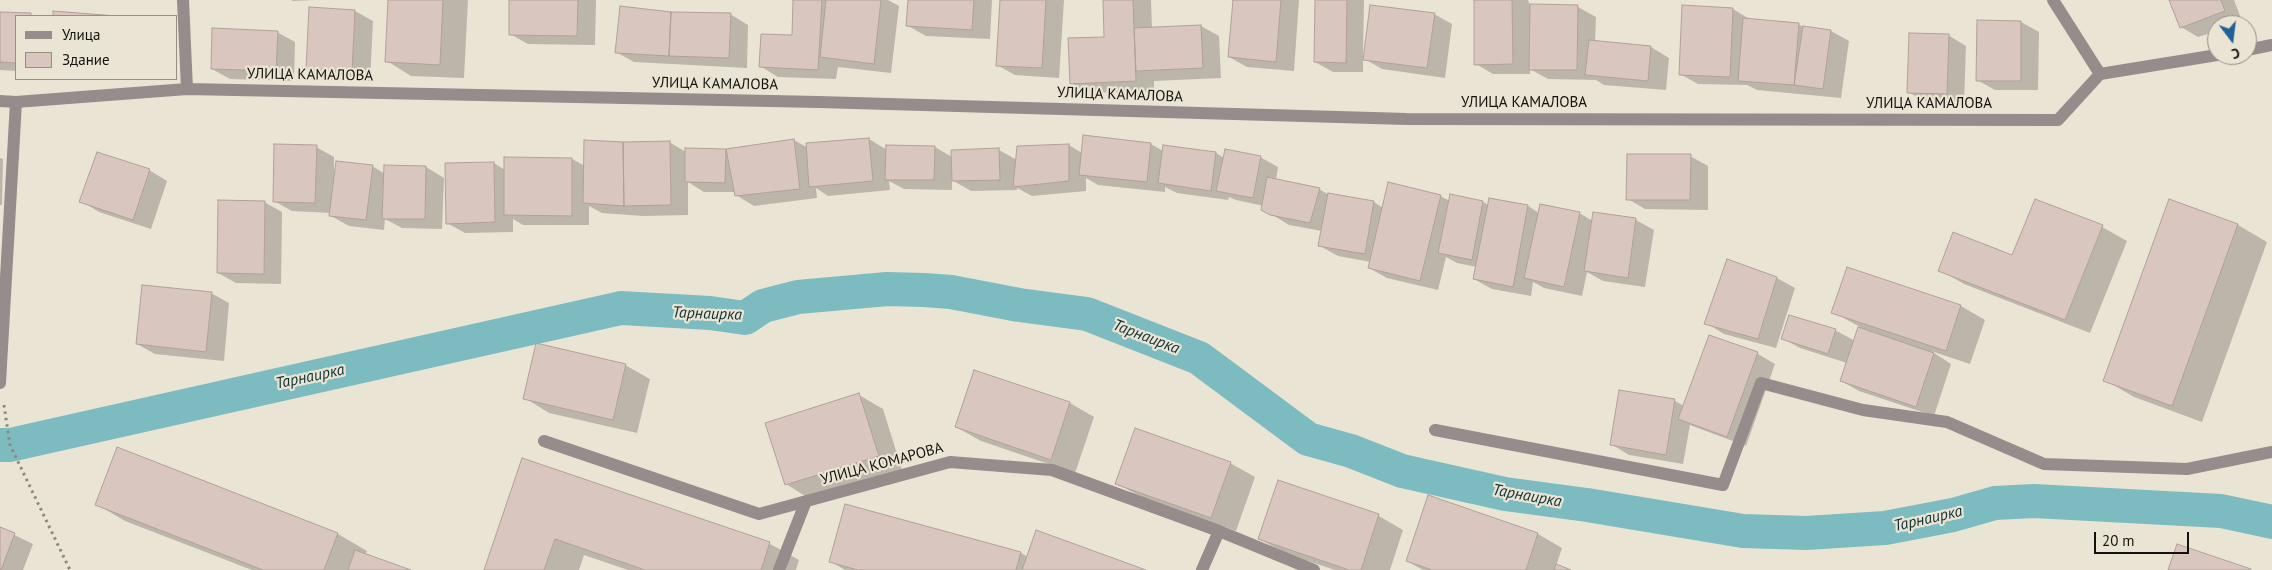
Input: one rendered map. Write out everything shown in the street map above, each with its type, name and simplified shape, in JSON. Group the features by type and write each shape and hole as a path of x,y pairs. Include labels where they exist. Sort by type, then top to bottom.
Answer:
{"street":[{"path":"183,0 187,89"},
{"path":"2053,0 2100,74 2207,57"},
{"path":"2257,48 2272,45"},
{"name":"УЛИЦА КАМАЛОВА","path":"0,101 16,102 187,89 809,102 1408,119 2058,120 2100,74"},
{"path":"0,383 16,102"},
{"path":"1435,430 1723,485 1761,383 1863,410 1947,422 2044,464 2187,468 2272,452"},
{"name":"УЛИЦА КОМАРОВА","path":"544,441 759,514 950,462 1052,470 1219,531 1314,570"},
{"path":"779,570 806,501"},
{"path":"1202,570 1219,531"}],"path":[{"path":"0,383 10,445 70,570"}],"building":[{"path":"388,0 443,0 440,65 385,62"},
{"path":"509,0 578,0 577,36 509,35"},
{"path":"793,0 822,0 818,70 759,67 761,34 792,35"},
{"path":"826,0 881,0 874,64 820,57"},
{"path":"908,0 974,0 972,30 906,26"},
{"path":"1000,0 1046,0 1042,68 996,66"},
{"path":"1103,0 1133,0 1136,81 1070,84 1068,38 1104,37"},
{"path":"1233,0 1281,0 1276,62 1228,57"},
{"path":"1315,0 1347,0 1346,63 1314,62"},
{"path":"1474,0 1512,0 1513,64 1474,65"},
{"path":"2169,0 2221,0 2225,11 2214,15 2207,15 2207,18 2180,28"},
{"path":"1530,4 1578,5 1577,70 1529,70"},
{"path":"1370,5 1435,13 1427,68 1363,60"},
{"path":"1682,5 1733,8 1730,77 1679,75"},
{"path":"620,6 671,12 669,56 615,53"},
{"path":"309,7 355,10 352,72 306,69"},
{"path":"53,11 104,15 53,15"},
{"path":"0,12 31,13 31,15 15,15 15,63 0,62"},
{"path":"671,12 731,13 729,58 669,56"},
{"path":"1743,18 1799,23 1794,85 1738,81"},
{"path":"1977,20 2021,21 2021,81 1976,81"},
{"path":"1201,25 1203,68 1136,71 1134,28"},
{"path":"1803,26 1831,30 1823,89 1794,85"},
{"path":"212,28 278,31 276,71 211,69"},
{"path":"1909,33 1949,34 1947,94 1907,93"},
{"path":"1589,40 1651,46 1648,81 1585,75"},
{"path":"1083,135 1151,143 1147,182 1079,175"},
{"path":"869,138 873,181 809,187 806,143"},
{"path":"794,139 800,189 735,196 726,149"},
{"path":"584,140 623,142 624,206 583,203"},
{"path":"670,141 671,205 624,206 623,142"},
{"path":"274,144 317,145 315,203 273,202"},
{"path":"1069,144 1069,181 1013,187 1017,146"},
{"path":"886,145 935,146 934,180 885,180"},
{"path":"1163,145 1216,152 1211,191 1158,183"},
{"path":"685,148 726,149 725,183 685,182"},
{"path":"999,148 1000,180 952,181 951,150"},
{"path":"1225,149 1261,156 1253,198 1216,191"},
{"path":"97,152 150,169 133,220 79,202"},
{"path":"1627,154 1691,154 1690,200 1626,200"},
{"path":"504,157 572,158 572,216 504,215"},
{"path":"336,161 373,165 366,220 329,216"},
{"path":"494,162 495,222 446,224 445,163"},
{"path":"384,165 426,166 425,219 382,219"},
{"path":"1267,177 1320,188 1310,223 1270,215 1261,210"},
{"path":"1388,182 1441,195 1420,281 1368,268"},
{"path":"1328,193 1374,201 1365,254 1318,246"},
{"path":"1450,194 1483,201 1472,260 1438,253"},
{"path":"1489,198 1528,205 1513,287 1473,279"},
{"path":"2035,199 2103,225 2065,320 1938,271 1953,232 2012,255"},
{"path":"2169,199 2238,224 2172,406 2103,381"},
{"path":"218,200 265,201 264,274 217,273"},
{"path":"1540,204 1580,212 1564,287 1524,278"},
{"path":"1593,212 1636,218 1628,278 1584,271"},
{"path":"1727,259 1777,277 1758,339 1704,324"},
{"path":"1847,267 1961,305 1946,351 1831,313"},
{"path":"142,285 212,292 206,352 136,344"},
{"path":"1789,315 1836,329 1828,354 1781,339"},
{"path":"1858,327 1934,353 1916,407 1840,381"},
{"path":"1709,335 1758,352 1727,437 1678,419"},
{"path":"536,343 626,364 613,420 523,399"},
{"path":"974,370 1070,402 1051,460 955,427"},
{"path":"1619,390 1675,399 1666,455 1610,445"},
{"path":"859,393 879,456 785,485 765,423"},
{"path":"1135,428 1231,462 1211,518 1115,484"},
{"path":"117,447 338,533 324,570 263,570 95,505"},
{"path":"522,458 770,542 761,570 645,570 555,539 544,570 484,570"},
{"path":"1278,480 1379,514 1361,570 1349,570 1258,539"},
{"path":"1428,495 1538,533 1526,570 1432,570 1406,561"},
{"path":"845,504 1021,552 1016,570 858,570 829,562"},
{"path":"0,527 15,533 1,570 0,570"},
{"path":"1036,530 1146,570 1022,570"},
{"path":"2177,544 2251,569 2251,570 2168,570"},
{"path":"355,550 411,570 348,570"},
{"path":"1556,564 1571,570 1554,570"}],"waterway":[{"name":"Тарнаирка","path":"0,445 10,445 621,308 710,313 745,318 763,306 798,297 887,289 924,290 951,292 1019,305 1087,314 1199,358 1308,439 1351,451 1402,471 1505,494 1587,505 1743,531 1806,533 1885,528 1953,515 1995,503 2034,501 2221,511 2272,522"}]}
